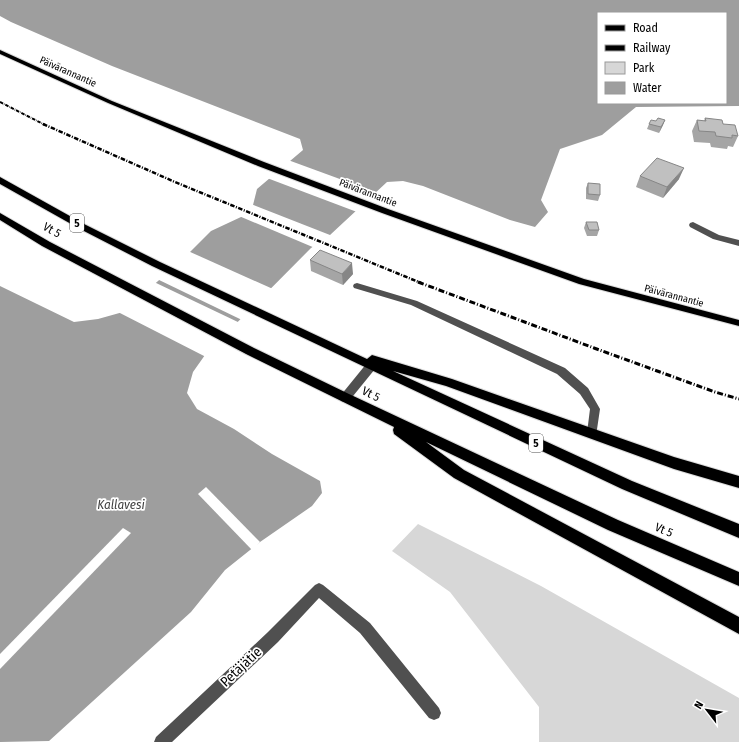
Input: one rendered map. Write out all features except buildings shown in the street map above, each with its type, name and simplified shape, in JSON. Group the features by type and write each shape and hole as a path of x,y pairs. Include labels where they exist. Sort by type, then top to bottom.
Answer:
{"highway":[{"name":"Vt 5","path":"0,180 83,227 279,323 627,485 739,531"},
{"name":"Vt 5","path":"0,216 46,244 250,351 377,414 612,525 739,578"},
{"path":"336,349 448,382 674,463 739,482"},
{"path":"377,414 459,474 739,626"}],"main road":[{"name":"Päivärannantie","path":"0,52 104,100 261,164 385,211 582,282 739,323"}],"street":[{"path":"693,225 716,237 739,244"},
{"path":"357,286 414,303 561,371 584,391 594,409 592,433"},
{"path":"345,398 371,366"},
{"name":"Petäjätie","path":"161,742 273,637 319,589 365,628 434,713"}],"green space":[{"path":"418,524 541,586 739,698 739,742 539,742 539,707 450,592 392,551"}],"water":[{"name":"Kallavesi","path":"0,0 739,0 739,106 636,107 602,135 560,149 541,200 548,212 535,227 510,220 423,186 403,181 387,182 330,235 311,248 205,355 193,372 187,393 197,409 234,429 272,454 320,481 322,493 312,506 260,542 225,570 191,612 49,741 0,742 0,286 74,322 98,319 123,312 184,258 211,231 241,217 253,205 257,189 303,150 300,139 112,66 0,16"}],"pier":[{"path":"288,160 378,193 357,212 267,178"},
{"path":"251,204 332,236 315,248 239,216"},
{"path":"188,251 273,289 242,320 157,279"},
{"path":"154,282 240,323 206,357 116,311 122,310"},
{"path":"206,487 260,542 252,550 198,494"},
{"path":"123,528 131,533 0,669 0,654"}],"railway":[{"path":"0,102 43,124"},
{"path":"43,124 175,182 421,283"},
{"path":"418,282 594,348 715,392 739,399"}]}
